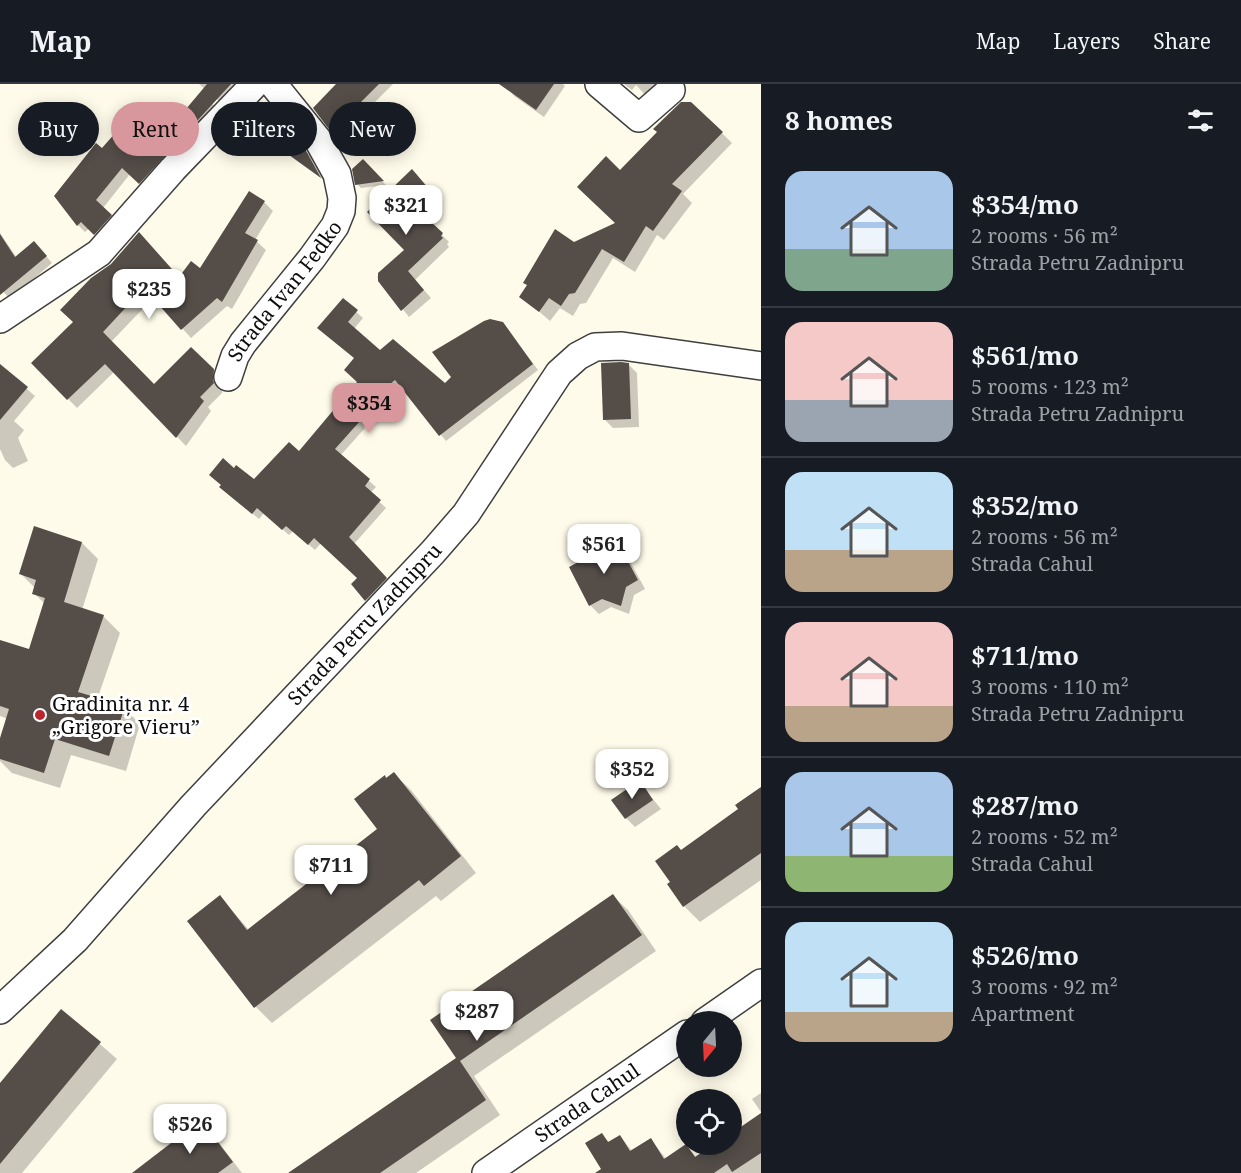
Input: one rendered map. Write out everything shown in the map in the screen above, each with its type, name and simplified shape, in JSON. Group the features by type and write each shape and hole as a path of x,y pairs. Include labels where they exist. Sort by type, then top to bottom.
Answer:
{"street":[{"path":"0,319 99,253 173,169 255,84"},
{"name":"Strada Ivan Fedko","path":"228,377 235,356 243,343 312,258 335,226 341,211 342,198 337,174 318,140 273,84"},
{"path":"599,84 639,118 671,90"},
{"name":"Strada Petru Zadnipru","path":"2,1003 75,940 193,806 433,552 465,514 559,373 572,362 595,346 622,346 761,366"},
{"path":"721,1011 761,983"},
{"name":"Strada Cahul","path":"486,1173 676,1042"}],"building":[{"path":"207,84 231,84 214,102 211,102 211,106 199,119 199,102 192,102"},
{"path":"336,84 379,84 361,102 329,102 329,129 317,113 317,104"},
{"path":"499,84 554,84 536,110"},
{"path":"681,102 691,102 723,132 672,184 682,191 653,231 646,226 624,262 602,249 575,293 569,294 561,306 549,298 539,312 519,297 527,285 523,283 555,229 574,242 615,223 577,187 606,156 620,170 657,132 653,129"},
{"path":"111,138 111,156 165,156 139,184 122,168 96,200 112,215 94,235 81,222 77,226 54,196 86,156 99,156 99,146 102,148"},
{"path":"291,156 309,156 321,178"},
{"path":"363,159 384,181 355,185 352,169"},
{"path":"412,169 435,196 418,210 443,233 441,236 443,238 408,271 424,290 401,311 378,281 378,273 404,250 367,212"},
{"path":"249,191 265,201 245,233 258,240 222,302 217,298 181,330 144,288 103,332 154,384 191,347 214,369 214,383 200,397 204,401 176,438 105,364 67,400 31,363 73,322 60,310 91,278 111,264 139,232 179,277 191,261 200,268"},
{"path":"0,234 15,257 34,241 47,256 0,295"},
{"path":"343,298 358,310 348,322 380,350 393,339 445,383 451,377 432,352 490,319 503,322 533,364 439,436 395,380 385,388 335,449 370,479 365,486 381,500 349,537 387,578 365,601 351,584 357,578 314,538 308,545 286,526 282,530 257,508 252,514 219,487 221,485 209,475 223,458 234,468 236,465 254,479 289,442 299,451 357,382 344,370 354,358 317,328"},
{"path":"601,363 629,363 631,419 603,420"},
{"path":"0,364 28,387 0,420"},
{"path":"34,526 82,542 64,602 104,615 78,692 125,706 109,756 55,739 44,773 0,759 0,738 9,709 0,706 0,640 29,649 45,598 32,594 36,580 19,574"},
{"path":"617,541 638,580 626,587 621,606 602,599 589,606 569,567"},
{"path":"394,772 461,856 424,886 419,880 254,1008 187,921 220,895 247,930 377,829 354,799 385,775 386,778"},
{"path":"640,780 653,800 625,819 611,800"},
{"path":"761,787 761,853 683,907 667,884 670,882 655,861 677,845 681,850 738,809 735,805"},
{"path":"613,894 642,935 460,1061 486,1100 380,1173 288,1173 456,1058 430,1020"},
{"path":"61,1009 101,1042 0,1164 0,1083"},
{"path":"761,1113 761,1153 732,1172 727,1164 714,1173 595,1173 601,1169 585,1143 602,1133 608,1142 620,1135 630,1151 651,1138 664,1159 676,1151 676,1155 694,1155 695,1157 698,1155 742,1155 742,1126"},
{"path":"201,1120 233,1162 218,1173 132,1173"}],"place":[{"name":"Gradinița nr. 4 „Grigore Vieru”","path":"40,715"}]}
